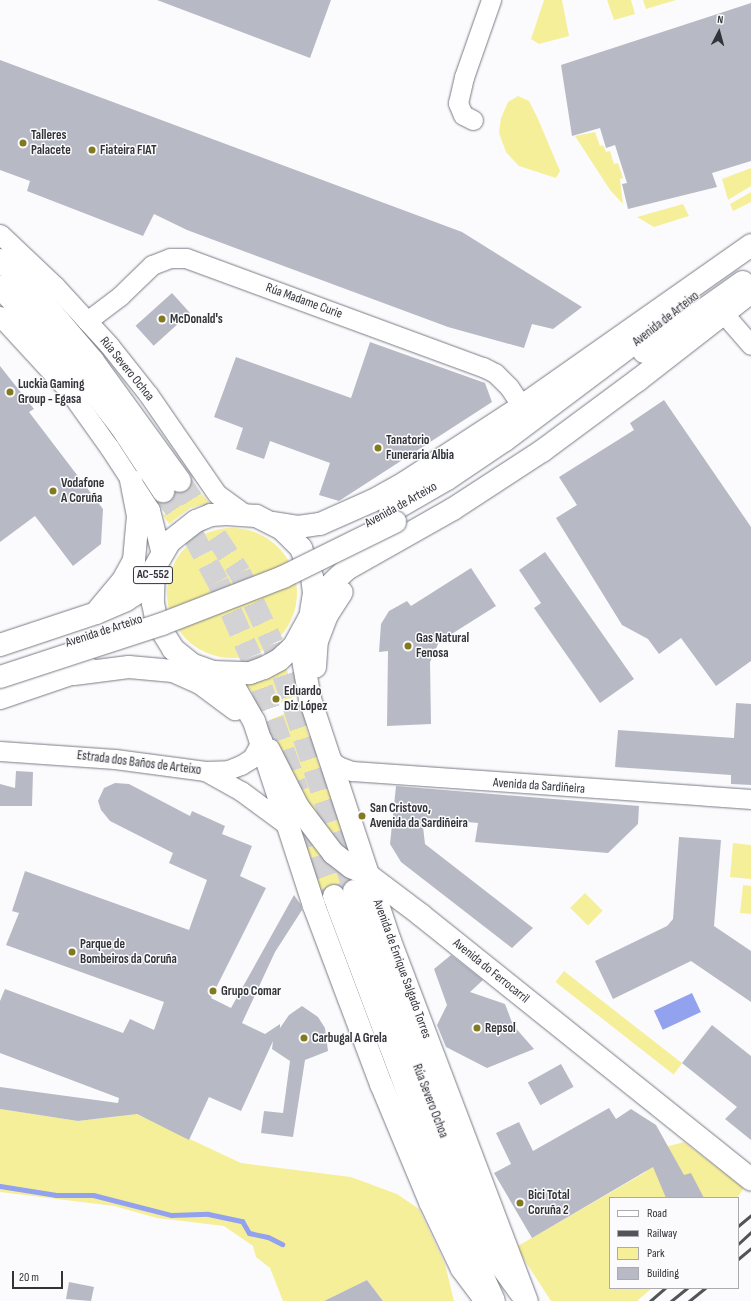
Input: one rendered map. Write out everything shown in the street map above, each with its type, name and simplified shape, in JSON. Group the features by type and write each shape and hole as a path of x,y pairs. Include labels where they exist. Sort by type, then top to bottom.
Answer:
{"main road":[{"name":"Avenida de Arteixo","path":"274,523 298,526 320,524 372,501 447,456 518,409 751,245"},
{"name":"Avenida de Arteixo","path":"0,665 166,611 279,566 393,517 505,440 613,361 751,251"},
{"name":"Rúa Severo Ochoa","path":"0,260 42,301 93,361 172,486 122,427 81,375 0,287"},
{"name":"Avenida de Arteixo","path":"0,677 162,624 283,577 511,450 751,277"},
{"path":"308,621 333,580 391,543 453,509 542,451 751,292"},
{"path":"96,614 122,582 134,560 138,516 131,481"},
{"name":"AC-552","path":"0,698 74,674 110,659 126,656 164,656 203,668 250,673 264,668 286,654 308,621 314,593 308,564 301,548 274,523 243,513 211,515 196,522 178,534 161,554 154,569 152,584 157,623 173,649 203,668"},
{"path":"331,760 314,670 317,641 327,615 342,592 391,543"},
{"name":"AC-552","path":"0,645 96,614 126,600 152,584"},
{"name":"Avenida de Enrique Salgado Torres","path":"308,621 302,654 310,699 403,976 526,1301"},
{"path":"74,674 129,667 173,671 200,684 229,702 262,740"},
{"path":"203,668 236,690 254,721 262,740 287,825 336,966 430,1202 462,1269 486,1301"},
{"name":"Avenida do Ferrocarril","path":"262,740 277,762 298,807 314,832 333,853 351,867 368,875 751,1179"},
{"name":"Rúa Severo Ochoa","path":"494,1301 447,1197 344,894 406,1038 464,1188 492,1253 526,1301"}],"street":[{"path":"473,120 463,115 458,103 464,76 491,0"},
{"name":"Rúa Severo Ochoa","path":"0,234 87,321 148,394 217,494 243,513"},
{"name":"Rúa Madame Curie","path":"87,321 117,299 152,265 170,258 186,258 483,367 495,373 509,387 517,399 518,409"},
{"path":"724,314 751,344"},
{"path":"0,316 69,391 131,481 150,510 161,554"},
{"name":"Estrada dos Baños de Arteixo","path":"1,750 115,759 205,771 228,770 241,765 252,758 262,740"},
{"name":"Avenida da Sardiñeira","path":"331,760 338,766 352,771 751,800"},
{"path":"205,771 241,790 287,825"}],"green space":[{"path":"544,0 562,0 569,36 539,44 531,39"},
{"path":"607,0 631,0 635,14 614,20"},
{"path":"643,0 676,0 646,9"},
{"path":"518,96 529,101 538,119 560,171 556,178 519,166 506,152 499,133 501,118 508,102"},
{"path":"595,132 600,146 603,145 606,152 610,151 614,164 618,163 623,178 620,179 623,204 610,190 575,136"},
{"path":"751,168 751,186 728,200 722,179"},
{"path":"751,192 751,202 733,211 730,204"},
{"path":"683,204 689,216 654,227 637,217"},
{"path":"200,492 210,503 190,508 169,524 163,515"},
{"path":"238,528 251,530 263,535 274,542 283,551 295,574 297,593 295,612 290,624 283,635 274,644 251,656 226,658 213,656 201,651 190,644 181,635 169,612 167,587 169,574 174,562 181,551 190,542 213,530"},
{"path":"286,668 296,696 264,709 258,697 245,684 266,680"},
{"path":"299,708 352,856 322,830 284,761 269,720"},
{"path":"303,832 314,845 360,881 322,894 300,834"},
{"path":"733,843 751,845 751,879 730,877"},
{"path":"743,885 751,886 751,914 740,913"},
{"path":"585,893 603,911 588,926 570,908"},
{"path":"564,971 682,1063 674,1074 555,982"},
{"path":"117,1105 241,1163 351,1177 397,1194 419,1209 445,1264 454,1301 383,1301 367,1280 324,1301 283,1301 270,1268 256,1257 253,1246 224,1226 157,1218 114,1206 0,1192 0,1109 78,1121 120,1116"},
{"path":"684,1142 744,1188 738,1197 609,1197 609,1289 651,1289 637,1301 551,1301 516,1247 646,1172 638,1156 656,1154 669,1146"}],"water":[{"path":"692,993 701,1012 663,1030 654,1011"}],"building":[{"path":"157,0 331,0 310,58"},
{"path":"751,3 751,161 712,173 717,187 628,209 622,184 627,183 615,145 606,148 600,128 572,136 561,65"},
{"path":"0,60 462,232 582,307 553,329 532,324 524,348 448,327 187,230 154,214 143,236 27,191 30,181 0,170"},
{"name":"McDonald's","path":"172,293 190,313 154,346 136,326"},
{"path":"370,342 485,383 492,402 339,501 319,495 330,463 270,441 264,459 236,449 243,428 214,417 236,357 351,398"},
{"name":"Vodafone A Coruña","path":"0,366 34,409 29,412 103,509 101,544 73,566 35,516 0,542"},
{"path":"664,400 751,527 751,661 716,686 681,638 659,654 648,639 622,625 556,518 577,505 559,477 634,430 630,423"},
{"path":"545,552 634,679 600,703 534,608 541,603 519,570"},
{"name":"Gas Natural Fenosa","path":"471,568 496,606 439,642 430,662 431,724 387,726 388,651 379,652 381,624 389,611 407,601 411,606"},
{"path":"736,703 751,704 751,785 731,784 731,775 615,767 618,730 734,738"},
{"path":"16,771 33,772 32,806 0,806 0,784 15,788"},
{"path":"115,783 129,784 190,816 192,811 225,826 222,834 252,846 240,876 266,888 211,998 231,1008 294,895 301,905 302,910 275,952 242,1023 265,1034 280,1024 280,1028 289,1015 302,1006 318,1017 325,1028 328,1051 305,1060 293,1137 261,1133 264,1111 283,1113 290,1061 272,1049 273,1041 241,1111 209,1097 189,1140 137,1114 78,1121 0,1109 0,1087 118,1103 119,1098 0,1053 0,1001 5,989 123,1033 130,1019 154,1030 164,1002 6,945 19,913 12,911 25,871 189,930 207,880 169,863 173,853 110,821 101,810 98,801 104,788"},
{"path":"396,786 639,806 638,824 608,853 475,842 478,823 422,818 425,844 533,928 512,948 401,862 390,844"},
{"path":"679,837 721,840 714,926 751,951 751,1002 691,961 613,999 595,961 667,926 673,919"},
{"name":"Repsol","path":"451,955 483,980 470,992 505,1004 513,1025 534,1049 487,1068 446,1047 437,1025 447,1005 434,969"},
{"path":"712,1025 751,1056 751,1140 725,1119 737,1107 682,1063"},
{"path":"561,1064 574,1087 540,1105 528,1082"},
{"path":"609,1108 616,1119 631,1109 656,1125 684,1175 691,1173 703,1197 666,1197 653,1167 532,1238 494,1173 511,1164 496,1133 519,1122 533,1151"},
{"path":"367,1280 383,1301 324,1301"},
{"path":"69,1282 94,1287 91,1301 66,1299"}],"waterway":[{"path":"0,1186 56,1195 93,1195 171,1215 208,1214 242,1221 249,1233 268,1237 282,1244"}],"tunnel":[{"path":"180,481 240,573 273,644 354,891"},
{"path":"163,491 193,535 218,582 251,657 298,791"},
{"path":"309,824 334,896"}],"railway":[{"path":"739,1225 751,1215"},
{"path":"739,1243 751,1232"},
{"path":"739,1258 751,1248"},
{"path":"650,1301 664,1289"},
{"path":"671,1301 686,1289"},
{"path":"689,1301 704,1289"}],"place":[{"name":"Talleres Palacete","path":"23,143"},
{"name":"Fiateira FIAT","path":"92,150"},
{"name":"McDonald's","path":"162,319"},
{"name":"Luckia Gaming Group - Egasa","path":"10,392"},
{"name":"Tanatorio Funeraria Albia","path":"378,448"},
{"name":"Vodafone A Coruña","path":"53,491"},
{"name":"Gas Natural Fenosa","path":"408,646"},
{"name":"Eduardo Diz López","path":"276,699"},
{"name":"San Cristovo, Avenida da Sardiñeira","path":"362,816"},
{"name":"Parque de Bombeiros da Coruña","path":"72,952"},
{"name":"Grupo Comar","path":"213,991"},
{"name":"Repsol","path":"477,1028"},
{"name":"Carbugal A Grela","path":"304,1038"},
{"name":"Bici Total Coruña 2","path":"520,1203"}]}
